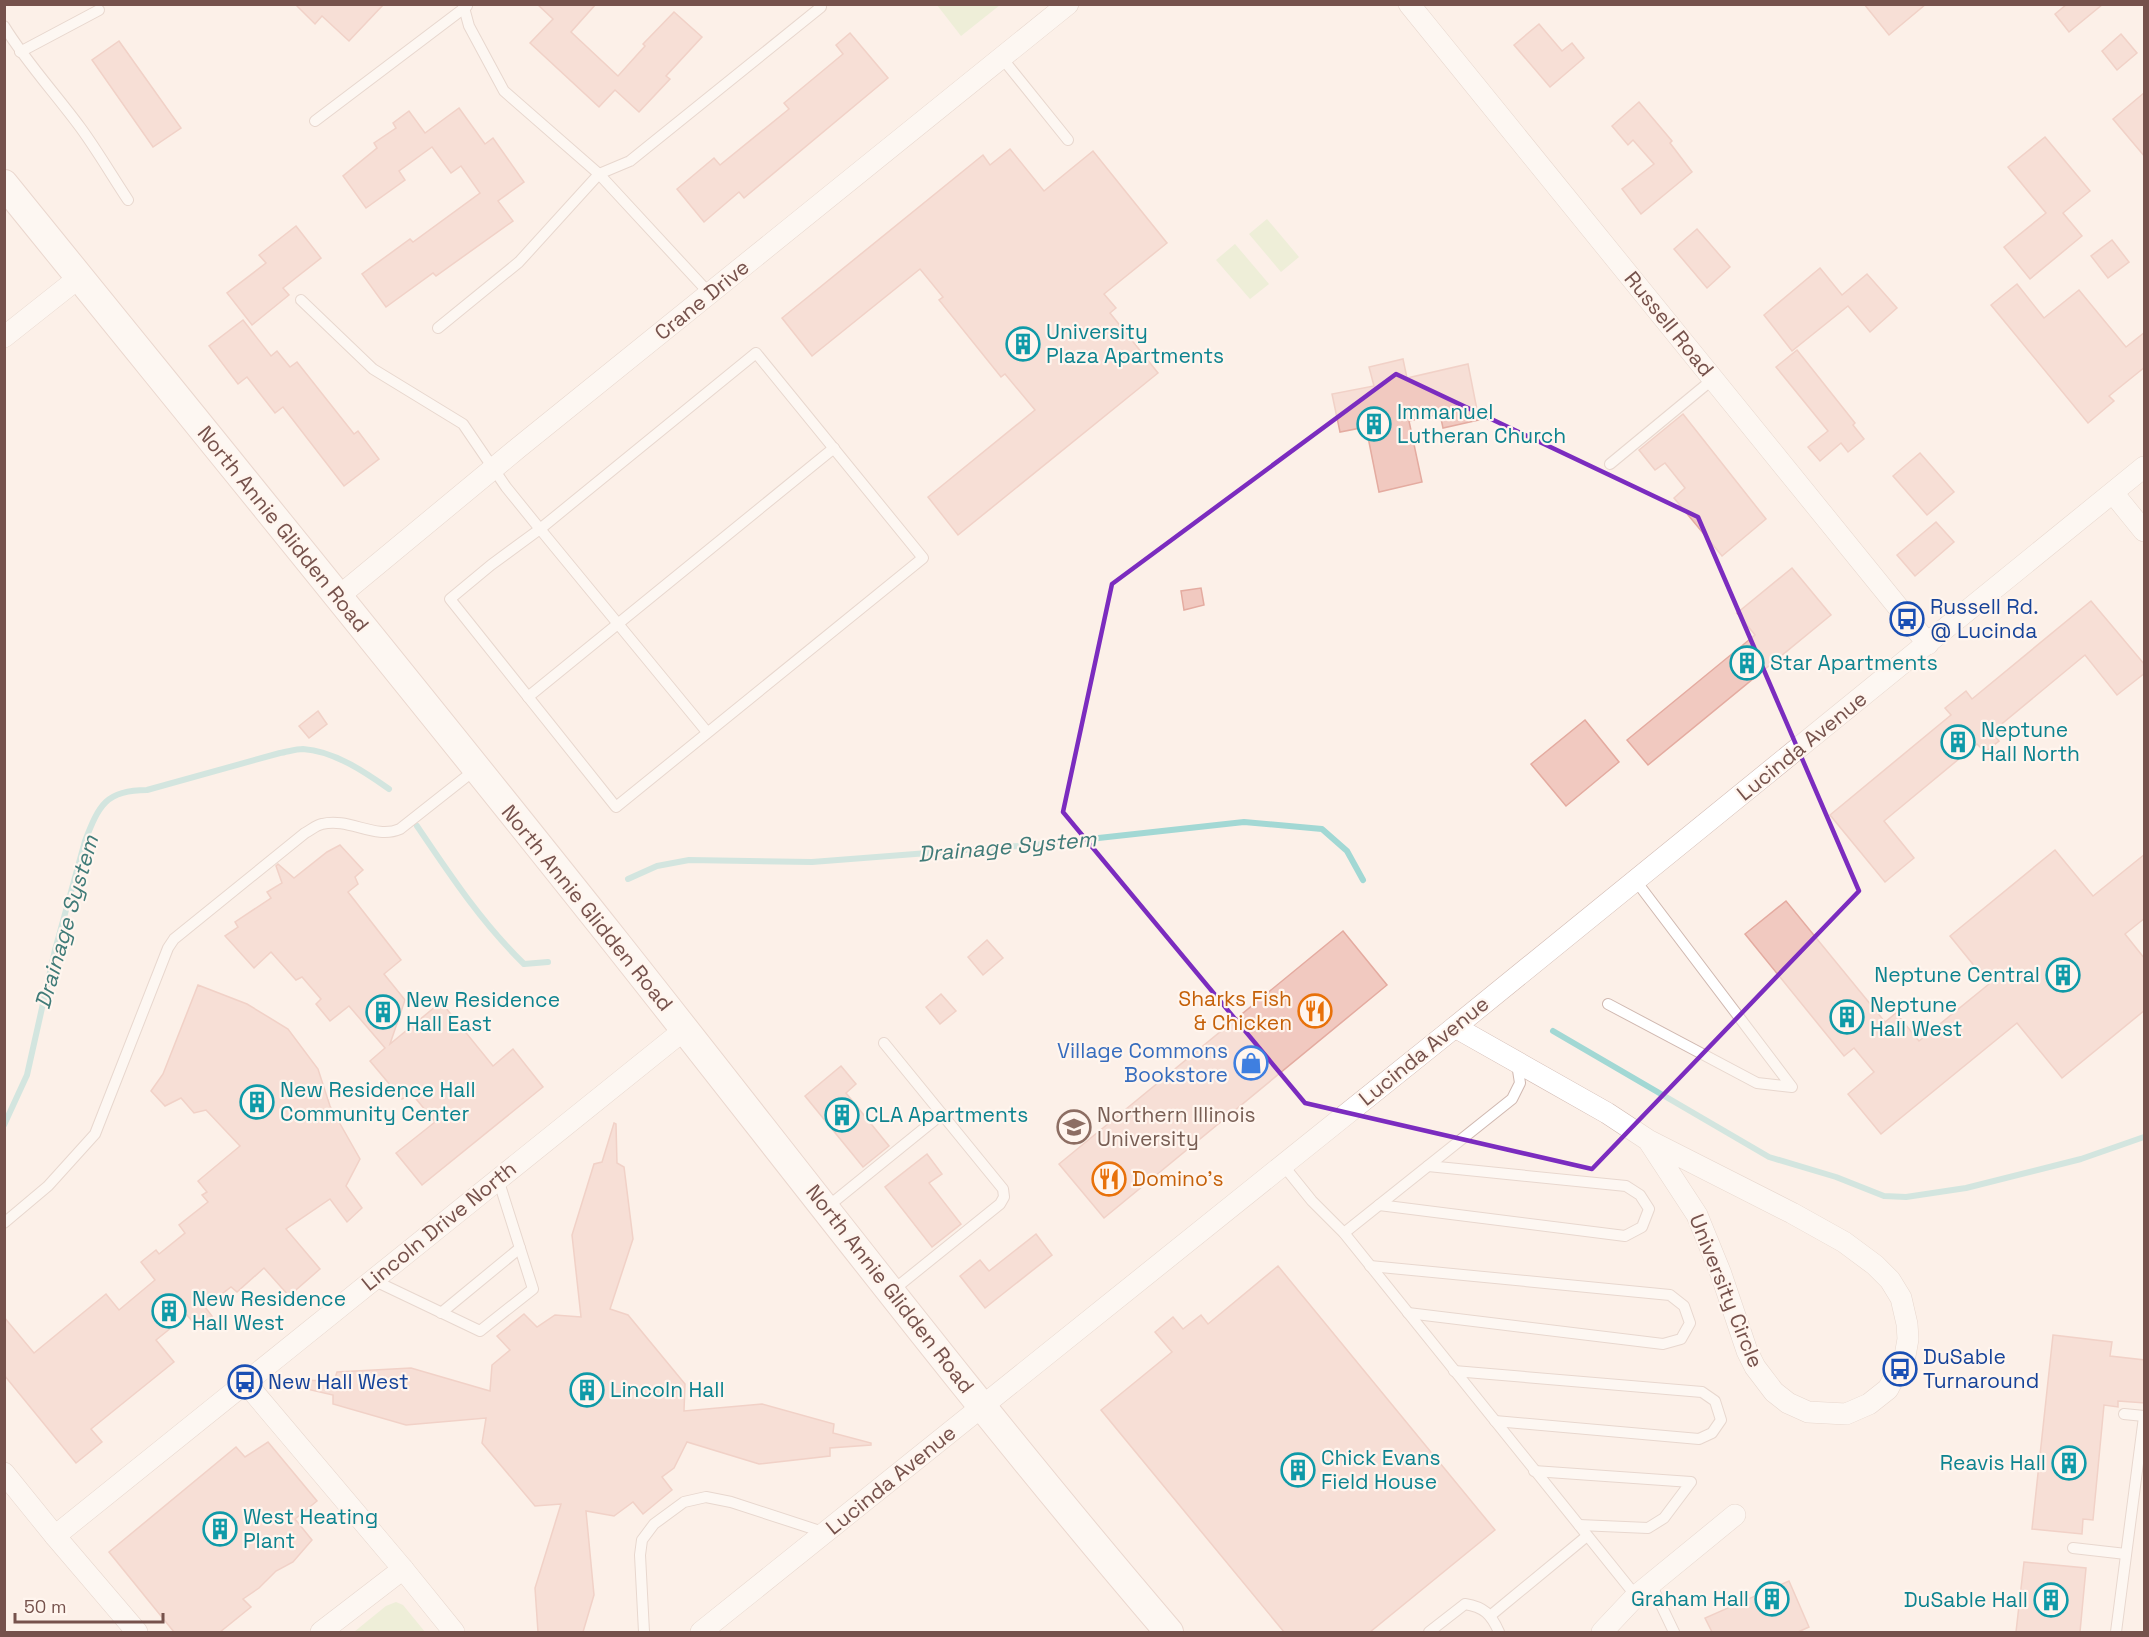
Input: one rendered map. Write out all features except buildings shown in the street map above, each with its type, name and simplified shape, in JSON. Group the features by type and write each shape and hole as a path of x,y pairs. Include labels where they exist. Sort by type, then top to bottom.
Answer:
{"main road":[{"name":"North Annie Glidden Road","path":"4,184 81,276 171,392 476,769 982,1406 1169,1632"}],"street":[{"name":"Crane Drive","path":"338,597 1068,4"},
{"name":"Russell Road","path":"1409,4 1928,644"},
{"path":"4,337 81,276"},
{"name":"Lucinda Avenue","path":"701,1632 1636,881 2145,466"},
{"path":"2113,493 2145,531"},
{"name":"University Circle","path":"1455,1027 1517,1064 1608,1113 1648,1140 1834,1236 1862,1254 1883,1272 1901,1298 1908,1339 1905,1356 1888,1389 1869,1404 1846,1414 1808,1412 1788,1403 1774,1392 1755,1367 1748,1351 1697,1215 1648,1140"},
{"name":"Lincoln Drive North","path":"55,1536 684,1030"},
{"path":"245,1382 454,1632"},
{"path":"4,1473 137,1632"},
{"path":"1602,1632 1643,1590 1735,1515"},
{"path":"321,1632 403,1569"}],"lane":[{"path":"315,121 465,6 469,26 504,91 599,174 710,294"},
{"path":"438,328 519,262 599,174 630,161 821,7"},
{"path":"20,52 99,10"},
{"path":"4,26 20,52 81,128 128,200"},
{"path":"1002,58 1068,140"},
{"path":"302,300 373,369 463,424 493,469 540,529 707,732"},
{"path":"756,353 834,448 923,558 616,807 450,599 540,529 756,353"},
{"path":"1610,464 1713,379"},
{"path":"528,697 834,448"},
{"path":"4,1223 48,1186 95,1134 168,948 174,939 306,833 321,824 356,825 375,832 390,834 400,829 476,769"},
{"path":"1608,1004 1757,1083 1792,1087 1636,881"},
{"path":"884,1043 1003,1189 1004,1197 1000,1204 892,1291"},
{"path":"1344,1233 1512,1099 1520,1083 1517,1064"},
{"path":"826,1208 942,1114"},
{"path":"1283,1165 1312,1201 1344,1233 1587,1536 1643,1590 1674,1632"},
{"path":"1379,1205 1625,1236 1642,1227 1649,1209 1640,1195 1626,1186 1428,1166"},
{"path":"373,1280 480,1331 533,1289 498,1179"},
{"path":"441,1312 520,1248"},
{"path":"1370,1266 1670,1295 1684,1306 1690,1323 1681,1339 1663,1344 1408,1313"},
{"path":"1454,1371 1702,1392 1715,1401 1721,1420 1712,1433 1700,1439 1495,1421"},
{"path":"2115,1632 2145,1417 2124,1414"},
{"path":"1534,1471 1691,1482 1664,1518 1648,1528 1579,1526"},
{"path":"644,1632 640,1555 642,1540 654,1524 684,1502 706,1497 731,1502 826,1533"},
{"path":"1490,1616 1587,1536"},
{"path":"2073,1548 2126,1554"},
{"path":"1429,1632 1465,1604 1479,1606 1490,1616 1499,1632"}],"highlighted area":[{"path":"1396,374 1698,517 1859,891 1592,1169 1305,1103 1063,812 1112,584"}],"green space":[{"path":"937,5 1000,5 961,36"},
{"path":"1267,219 1299,257 1281,272 1249,234"},
{"path":"1235,244 1269,284 1250,299 1216,260"},
{"path":"396,1602 403,1605 425,1632 354,1632 386,1606"}],"waterway":[{"name":"Drainage System","path":"4,1125 27,1075 55,950 85,841 95,818 106,802 122,793 147,790 297,749 315,751 338,758 389,789"},
{"name":"Drainage System","path":"628,879 657,866 689,860 812,862 1044,844 1244,822 1322,829 1347,851 1363,880"},
{"name":"Drainage System","path":"417,826 467,898 524,964 548,962"},
{"path":"1553,1031 1769,1157 1836,1177 1884,1196 1906,1197 1966,1188 2081,1159 2144,1137"}],"place":[{"name":"University Plaza Apartments","path":"1023,344"},
{"name":"Immanuel Lutheran Church","path":"1374,424"},
{"name":"Russell Rd. @ Lucinda","path":"1907,619"},
{"name":"Star Apartments","path":"1747,663"},
{"name":"Neptune Hall North","path":"1958,742"},
{"name":"Neptune Central","path":"2063,975"},
{"name":"Sharks Fish & Chicken","path":"1315,1011"},
{"name":"New Residence Hall East","path":"383,1012"},
{"name":"Neptune Hall West","path":"1847,1017"},
{"name":"Village Commons Bookstore","path":"1251,1063"},
{"name":"New Residence Hall Community Center","path":"257,1102"},
{"name":"CLA Apartments","path":"842,1115"},
{"name":"Northern Illinois University","path":"1074,1127"},
{"name":"Domino's","path":"1109,1179"},
{"name":"New Residence Hall West","path":"169,1311"},
{"name":"DuSable Turnaround","path":"1900,1369"},
{"name":"New Hall West","path":"245,1382"},
{"name":"Lincoln Hall","path":"587,1390"},
{"name":"Reavis Hall","path":"2069,1463"},
{"name":"Chick Evans Field House","path":"1298,1470"},
{"name":"West Heating Plant","path":"220,1529"},
{"name":"Graham Hall","path":"1772,1599"},
{"name":"DuSable Hall","path":"2051,1600"}]}
